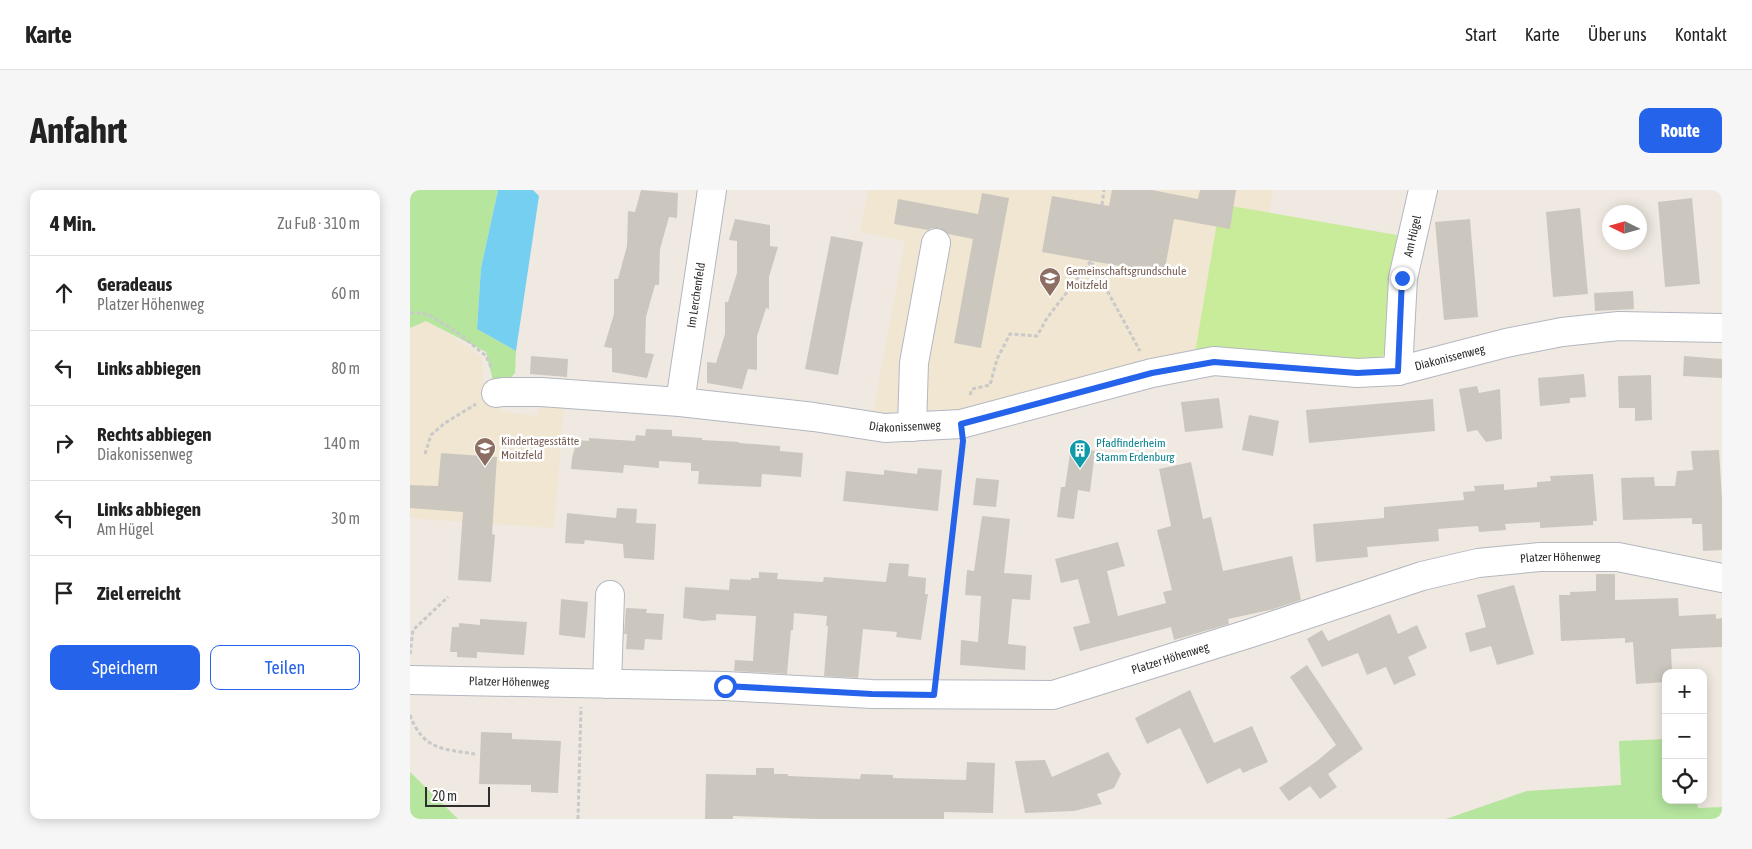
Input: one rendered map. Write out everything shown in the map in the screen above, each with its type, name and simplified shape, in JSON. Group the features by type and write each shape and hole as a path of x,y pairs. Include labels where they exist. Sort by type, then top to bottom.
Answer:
{"street":[{"name":"Im Lerchenfeld","path":"680,402 712,190"},
{"name":"Am Hügel","path":"1398,371 1402,278 1423,190"},
{"path":"912,427 914,363 936,243"},
{"name":"Diakonissenweg","path":"500,392 541,392 680,402 814,417 885,428 912,427 961,424 1152,373 1214,362 1357,373 1398,371 1506,343 1562,332 1619,326 1722,328"},
{"name":"Platzer Höhenweg","path":"410,680 725,686 872,694 1053,695 1252,633 1422,576 1478,563 1540,556 1618,557 1722,578"},
{"path":"594,684 610,595"}],"path":[{"path":"410,194 413,190"},
{"path":"1102,205 1104,190"},
{"path":"992,372 996,359 1010,334 1037,336 1047,318 1091,261 1152,373"},
{"path":"410,313 422,313 432,316 458,333 486,356 500,392 445,424 431,435 424,454"},
{"path":"934,695 963,441 961,424"},
{"path":"410,654 413,630 448,597"},
{"path":"578,819 594,684"},
{"path":"410,715 419,732 432,746 475,754"}],"shaded area":[{"name":"Gemeinschaftsgrundschule Moitzfeld","path":"868,190 1273,190 1269,213 1220,204 1195,353 1162,357 1130,364 955,410 926,414 896,415 873,413 905,241 860,232"},
{"name":"Kindertagesstätte Moitzfeld","path":"427,319 482,357 483,382 501,411 538,416 540,400 564,403 554,528 410,518 410,327"}],"green space":[{"path":"410,190 498,190 481,268 477,329 516,351 515,373 496,393 486,352 426,321 410,328"},
{"path":"1220,204 1397,235 1388,295 1387,350 1383,356 1363,361 1195,353"},
{"path":"1662,739 1662,804 1698,804 1698,808 1722,807 1722,819 1446,819 1527,791 1621,785 1619,741"},
{"path":"410,772 458,819 410,819"}],"water":[{"path":"498,190 533,190 539,196 516,351 477,329 481,268"}],"building":[{"path":"641,190 678,193 677,218 669,217 660,249 659,285 655,285 646,317 645,353 654,354 647,378 612,372 612,348 604,347 614,314 614,279 618,279 627,246 628,211 635,212"},
{"path":"1112,190 1152,190 1198,199 1200,190 1236,190 1230,229 1174,219 1164,274 1042,252 1052,196 1109,206"},
{"path":"982,193 1009,198 981,348 954,343 973,239 948,234 939,228 928,230 894,224 898,199 978,214"},
{"path":"1692,198 1700,284 1665,287 1658,202"},
{"path":"1580,208 1588,294 1553,297 1546,212"},
{"path":"735,219 770,225 770,246 778,247 769,277 769,309 766,308 757,336 757,370 748,369 742,389 707,383 707,362 716,363 725,334 725,302 728,302 737,273 737,241 729,240"},
{"path":"1470,219 1478,317 1444,320 1435,222"},
{"path":"831,236 863,242 838,375 805,369"},
{"path":"1633,291 1634,309 1595,311 1594,293"},
{"path":"531,356 568,359 567,377 530,374"},
{"path":"1684,356 1722,359 1722,378 1683,376"},
{"path":"1584,374 1586,397 1570,398 1570,403 1540,406 1538,378"},
{"path":"1651,375 1652,420 1635,421 1635,408 1619,408 1618,376"},
{"path":"1477,386 1479,393 1500,389 1502,439 1486,442 1477,430 1467,432 1459,389"},
{"path":"1219,398 1223,428 1185,432 1181,402"},
{"path":"1433,399 1435,431 1309,443 1306,410"},
{"path":"1249,415 1279,421 1273,456 1242,450"},
{"path":"646,429 672,430 672,436 702,438 702,440 780,446 780,451 803,453 801,477 762,474 761,487 698,484 699,471 691,471 691,463 659,461 659,468 624,465 623,473 571,469 577,440 589,441 589,438 635,441 636,435 645,436"},
{"name":"Pfadfinderheim Stamm Erdenburg","path":"1071,447 1095,451 1090,492 1078,490 1074,519 1057,517 1061,487 1065,487"},
{"path":"1719,450 1722,499 1722,550 1703,551 1702,524 1692,524 1692,518 1623,520 1621,478 1654,477 1655,486 1675,486 1677,471 1693,470 1691,451"},
{"path":"441,453 497,457 492,534 495,535 491,582 458,580 463,512 410,508 410,485 438,486"},
{"path":"1191,462 1203,519 1211,517 1223,571 1292,556 1301,600 1270,610 1228,619 1229,624 1174,640 1171,627 1080,651 1073,627 1090,623 1078,579 1061,583 1055,559 1118,542 1125,566 1107,571 1118,616 1166,603 1163,592 1172,590 1157,530 1171,526 1159,469"},
{"path":"918,468 942,470 938,511 843,501 846,471 884,475 884,470 917,474"},
{"path":"1593,474 1597,521 1593,521 1593,525 1540,528 1540,522 1505,524 1506,530 1479,532 1478,526 1438,529 1439,541 1367,547 1368,557 1316,562 1313,524 1384,518 1384,507 1464,500 1463,492 1475,491 1474,486 1504,484 1504,490 1537,487 1537,482 1551,481 1550,476"},
{"path":"976,478 999,480 996,507 973,505"},
{"path":"617,508 637,509 636,523 656,524 654,560 624,558 623,544 585,540 584,544 565,543 567,513 616,518"},
{"path":"982,516 1010,519 1004,573 1032,575 1030,600 1012,599 1008,644 1026,646 1025,670 960,665 961,640 978,642 981,596 965,595 967,570 974,571"},
{"path":"889,563 909,564 908,576 926,578 925,594 928,594 921,640 896,637 897,632 863,629 858,678 824,676 827,616 794,613 787,674 734,671 735,660 753,661 756,616 716,614 716,620 703,621 683,618 685,587 729,590 730,579 751,580 751,578 759,578 759,572 778,573 777,579 823,582 824,577 886,582"},
{"path":"1596,574 1615,574 1615,600 1678,598 1679,616 1716,614 1716,619 1722,618 1722,647 1671,649 1672,669 1662,669 1662,682 1636,684 1633,642 1625,643 1625,638 1561,641 1559,595 1570,595 1570,592 1596,591"},
{"path":"1514,585 1534,654 1497,665 1491,646 1470,652 1465,633 1486,627 1477,595"},
{"path":"561,599 588,602 585,638 559,635"},
{"path":"626,608 647,609 646,613 664,614 662,640 645,639 644,650 626,649 627,634 624,634"},
{"path":"1390,614 1398,634 1417,625 1427,648 1408,657 1416,675 1394,685 1386,667 1367,675 1358,653 1322,667 1307,639 1322,630 1328,641"},
{"path":"480,619 527,622 524,655 477,652 477,658 457,657 457,652 450,652 452,627 459,627 459,623 480,625"},
{"path":"1307,665 1363,749 1328,774 1337,787 1320,799 1310,786 1289,801 1279,788 1336,745 1290,677"},
{"path":"1190,690 1214,743 1252,726 1268,762 1243,773 1240,768 1207,784 1180,728 1147,744 1135,718"},
{"path":"481,732 512,733 512,739 561,741 558,793 531,792 531,785 479,784"},
{"path":"1108,752 1121,774 1114,788 1097,794 1102,804 1074,811 1025,813 1015,761 1045,760 1052,777"},
{"path":"967,762 995,763 993,813 944,812 944,819 817,819 733,816 733,819 705,819 706,774 756,775 756,768 774,768 774,774 788,774 788,776 860,779 861,774 893,775 893,778 966,780"}],"place":[{"name":"Gemeinschaftsgrundschule Moitzfeld","path":"1050,297"},
{"name":"Kindertagesstätte Moitzfeld","path":"485,467"},
{"name":"Pfadfinderheim Stamm Erdenburg","path":"1080,469"}],"route":[{"path":"725,686 872,694 934,695 963,441 961,424 1152,373 1214,362 1357,373 1398,371 1402,278"}]}
